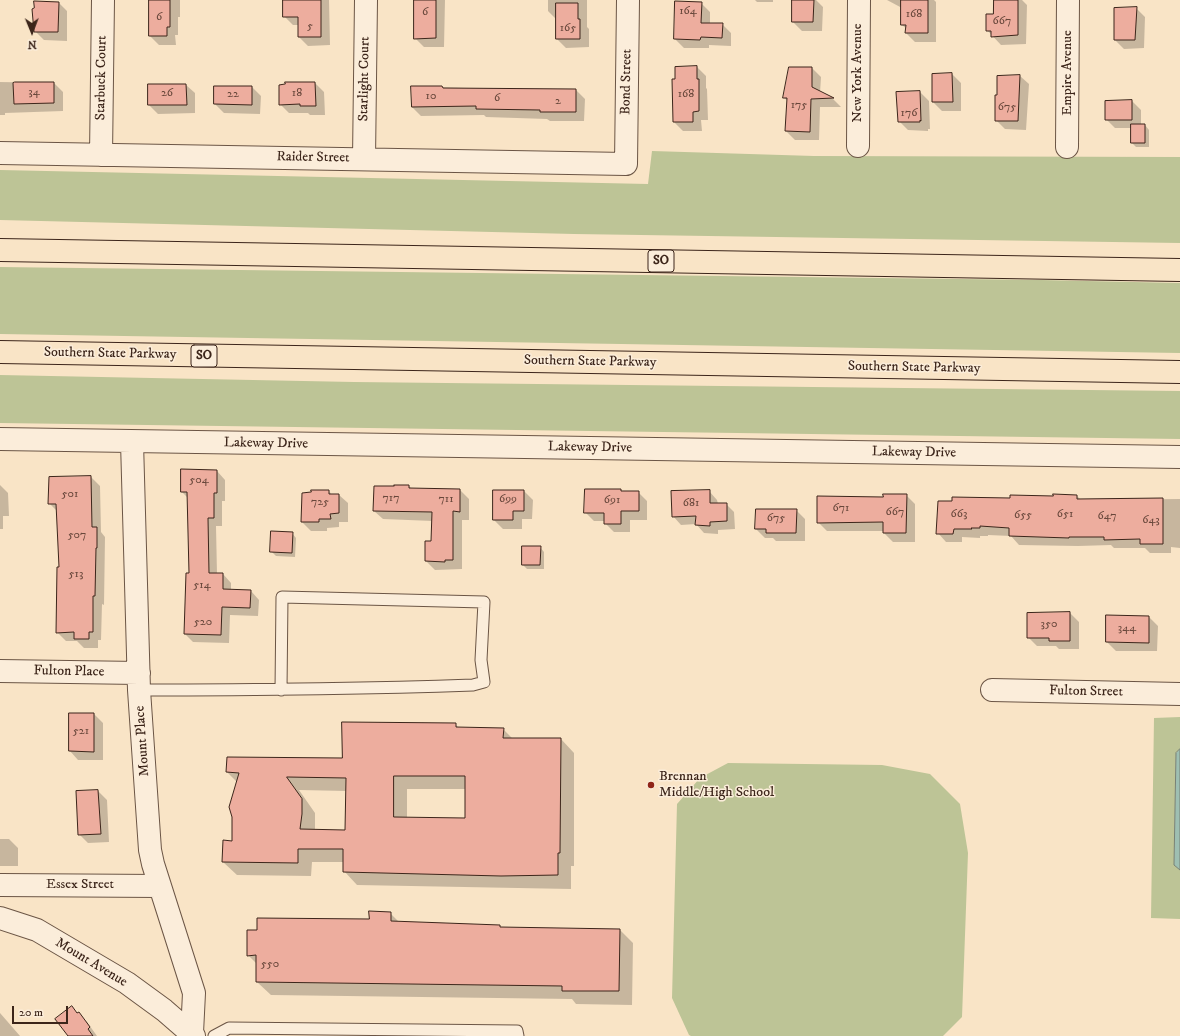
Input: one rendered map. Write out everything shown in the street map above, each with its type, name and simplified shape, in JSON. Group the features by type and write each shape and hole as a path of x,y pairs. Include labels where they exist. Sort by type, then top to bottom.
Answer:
{"highway":[{"name":"SO","path":"0,250 1180,270"},
{"name":"Southern State Parkway","path":"0,352 1180,372"}],"street":[{"name":"Starbuck Court","path":"101,155 103,0"},
{"name":"Starlight Court","path":"364,158 366,0"},
{"name":"Bond Street","path":"626,164 628,0"},
{"name":"New York Avenue","path":"858,146 859,0"},
{"name":"Empire Avenue","path":"1067,147 1068,0"},
{"name":"Raider Street","path":"0,153 364,158 626,164"},
{"name":"Lakeway Drive","path":"0,439 1180,457"},
{"name":"Mount Place","path":"132,442 139,682 150,850 153,864 194,993 193,1035"},
{"name":"Fulton Place","path":"0,671 139,682"},
{"name":"Fulton Street","path":"992,690 1180,694"},
{"name":"Essex Street","path":"0,885 160,886"},
{"name":"Mount Avenue","path":"0,918 37,930 127,983 164,1010 193,1035"}],"lane":[{"path":"139,682 281,690 473,685 484,682 482,660 484,602 282,597 281,690"},
{"path":"214,1036 229,1028 298,1029 316,1032 517,1031 518,1036"}],"green space":[{"path":"652,151 814,156 1180,157 1180,243 574,234 0,220 0,170 648,184"},
{"path":"0,267 1180,283 1180,353 0,334"},
{"path":"0,375 354,382 1180,391 1180,439 0,423"},
{"path":"1180,717 1180,749 1176,753 1174,865 1180,870 1180,919 1151,918 1154,718"},
{"path":"728,763 882,765 930,774 960,804 968,853 962,1017 943,1036 689,1035 672,998 677,804 700,778"}],"shaded area":[{"path":"1180,749 1180,870 1174,865 1176,753"}],"building":[{"path":"149,0 170,0 170,27 167,27 167,36 149,36"},
{"path":"283,0 321,0 321,37 298,37 298,17 283,17"},
{"path":"414,0 436,0 436,38 414,39"},
{"path":"792,0 814,0 813,22 792,22"},
{"path":"901,0 928,0 928,33 905,33 906,25 901,25"},
{"path":"994,0 1018,0 1018,35 991,37 991,31 986,31 986,14 993,14"},
{"path":"34,1 59,2 58,32 34,32 32,9 34,8"},
{"path":"675,1 702,2 701,23 723,23 722,38 701,37 700,40 674,39"},
{"path":"556,3 578,3 580,39 556,39"},
{"path":"1137,7 1135,40 1114,40 1114,8"},
{"path":"697,66 697,79 699,79 699,111 693,112 693,122 673,122 672,79 675,79 675,67"},
{"path":"789,67 812,67 812,87 834,98 811,99 810,132 785,131 787,98 783,98"},
{"path":"952,73 953,102 932,102 932,74"},
{"path":"1020,75 1018,121 995,121 997,76"},
{"path":"54,82 54,103 14,104 13,83"},
{"path":"285,82 315,82 316,106 300,106 300,104 279,105 279,85 285,84"},
{"path":"148,84 186,84 187,105 148,105"},
{"path":"214,86 252,86 252,105 214,104"},
{"path":"411,86 442,86 443,88 576,89 576,112 476,109 476,106 412,107"},
{"path":"920,91 921,121 898,122 896,92"},
{"path":"1132,100 1132,120 1105,120 1105,101"},
{"path":"1131,124 1145,124 1145,143 1131,143"},
{"path":"181,469 217,470 217,493 214,493 214,518 208,518 209,573 223,573 223,589 251,590 250,608 222,607 221,635 184,634 186,573 189,573 187,492 181,492"},
{"path":"91,476 92,527 97,527 95,596 93,596 93,632 89,632 89,639 74,639 74,632 56,633 57,567 59,567 56,504 48,504 49,477"},
{"path":"409,485 409,488 460,489 460,512 453,511 453,560 445,560 445,562 425,561 425,541 431,541 432,512 373,511 374,486"},
{"path":"585,489 621,489 621,491 639,491 639,511 621,511 621,524 604,524 604,513 584,513"},
{"path":"311,490 329,490 329,494 339,494 339,513 330,514 331,519 319,519 319,522 301,522 302,493 311,492"},
{"path":"493,490 524,490 524,511 513,511 513,520 493,520"},
{"path":"710,490 710,503 727,503 727,521 710,522 710,526 695,525 696,516 672,517 671,491"},
{"path":"883,494 907,494 906,533 883,533 883,522 817,523 817,496 883,497"},
{"path":"1053,494 1077,495 1077,499 1163,498 1163,544 1140,544 1140,539 1104,540 1104,537 1069,538 1009,536 1009,528 980,526 980,528 971,528 972,529 954,529 953,534 936,534 938,501 952,501 952,497 1010,498 1010,495 1053,496"},
{"path":"756,509 797,509 796,533 766,533 766,529 755,529"},
{"path":"271,531 293,532 292,553 270,552"},
{"path":"522,546 541,546 540,565 522,565"},
{"path":"1070,612 1070,641 1049,641 1049,638 1027,638 1027,613"},
{"path":"1106,615 1149,616 1149,643 1106,642"},
{"path":"69,713 94,713 94,752 69,751"},
{"path":"342,722 456,723 456,727 504,728 503,738 561,738 560,853 558,853 558,875 501,876 343,872 343,849 298,849 298,863 222,862 223,840 232,841 232,817 229,807 239,773 226,772 227,757 342,758","holes":["394,776 465,776 465,818 394,817","287,777 346,778 345,830 300,829 302,799"]},
{"path":"98,790 101,834 78,835 76,791"},
{"path":"369,911 391,912 391,921 500,925 500,927 620,929 619,991 562,991 562,986 256,982 256,955 247,956 247,930 257,930 257,918 369,919"},
{"path":"72,1006 77,1013 79,1012 90,1027 88,1029 93,1036 68,1036 55,1019"}],"place":[{"name":"Brennan Middle/High School","path":"651,785"}]}
